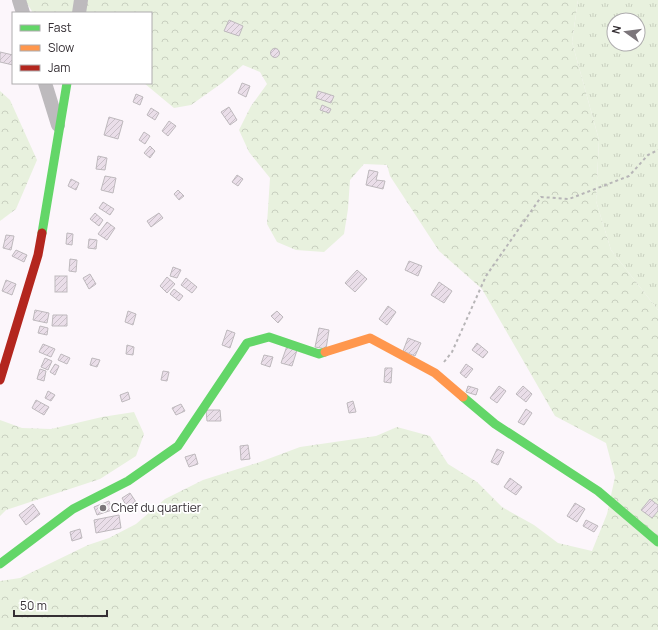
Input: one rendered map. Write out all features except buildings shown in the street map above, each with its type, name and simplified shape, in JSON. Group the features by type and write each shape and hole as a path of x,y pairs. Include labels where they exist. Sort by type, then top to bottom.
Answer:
{"street":[{"path":"19,0 23,12"},
{"path":"79,12 82,0"},
{"path":"45,84 60,129"},
{"path":"0,380 38,255 68,84"},
{"path":"0,564 73,509 128,482 178,446 246,343 269,337 319,354 370,338 435,373 495,424 598,491 658,542"}],"path":[{"path":"435,373 452,352 486,276 541,198 570,199 629,176 648,155 658,150"}],"green space":[{"path":"25,0 578,0 572,42 599,140 596,201 611,250 658,310 658,630 0,630 0,581 20,578 88,545 109,538 136,524 165,499 203,480 260,462 300,447 376,436 397,427 430,436 448,464 477,482 502,507 534,525 558,543 592,551 607,514 615,477 606,443 555,416 482,289 439,251 390,176 387,165 364,164 350,180 348,209 344,234 324,252 296,250 277,242 267,224 270,178 249,152 239,130 251,106 267,84 260,72 243,65 222,83 191,105 174,108 145,84 152,84 152,12 32,12"},
{"path":"578,0 658,0 658,310 611,250 596,201 599,140 572,42"},
{"path":"0,91 10,100 37,160 16,209 0,221"},
{"path":"134,412 144,434 136,456 100,479 6,510 0,516 0,420 22,428 51,429 102,417"}],"traffic: fast":[{"path":"42,233 67,84"},
{"path":"0,564 73,509 128,481 178,446 247,343 269,337 319,354 325,352"},
{"path":"463,397 495,424 598,491 658,542"}],"traffic: slow":[{"path":"325,352 370,338 435,373 463,397"}],"traffic: jam":[{"path":"0,380 38,255 42,233"}],"place":[{"name":"Chef du quartier","path":"103,508"}]}
